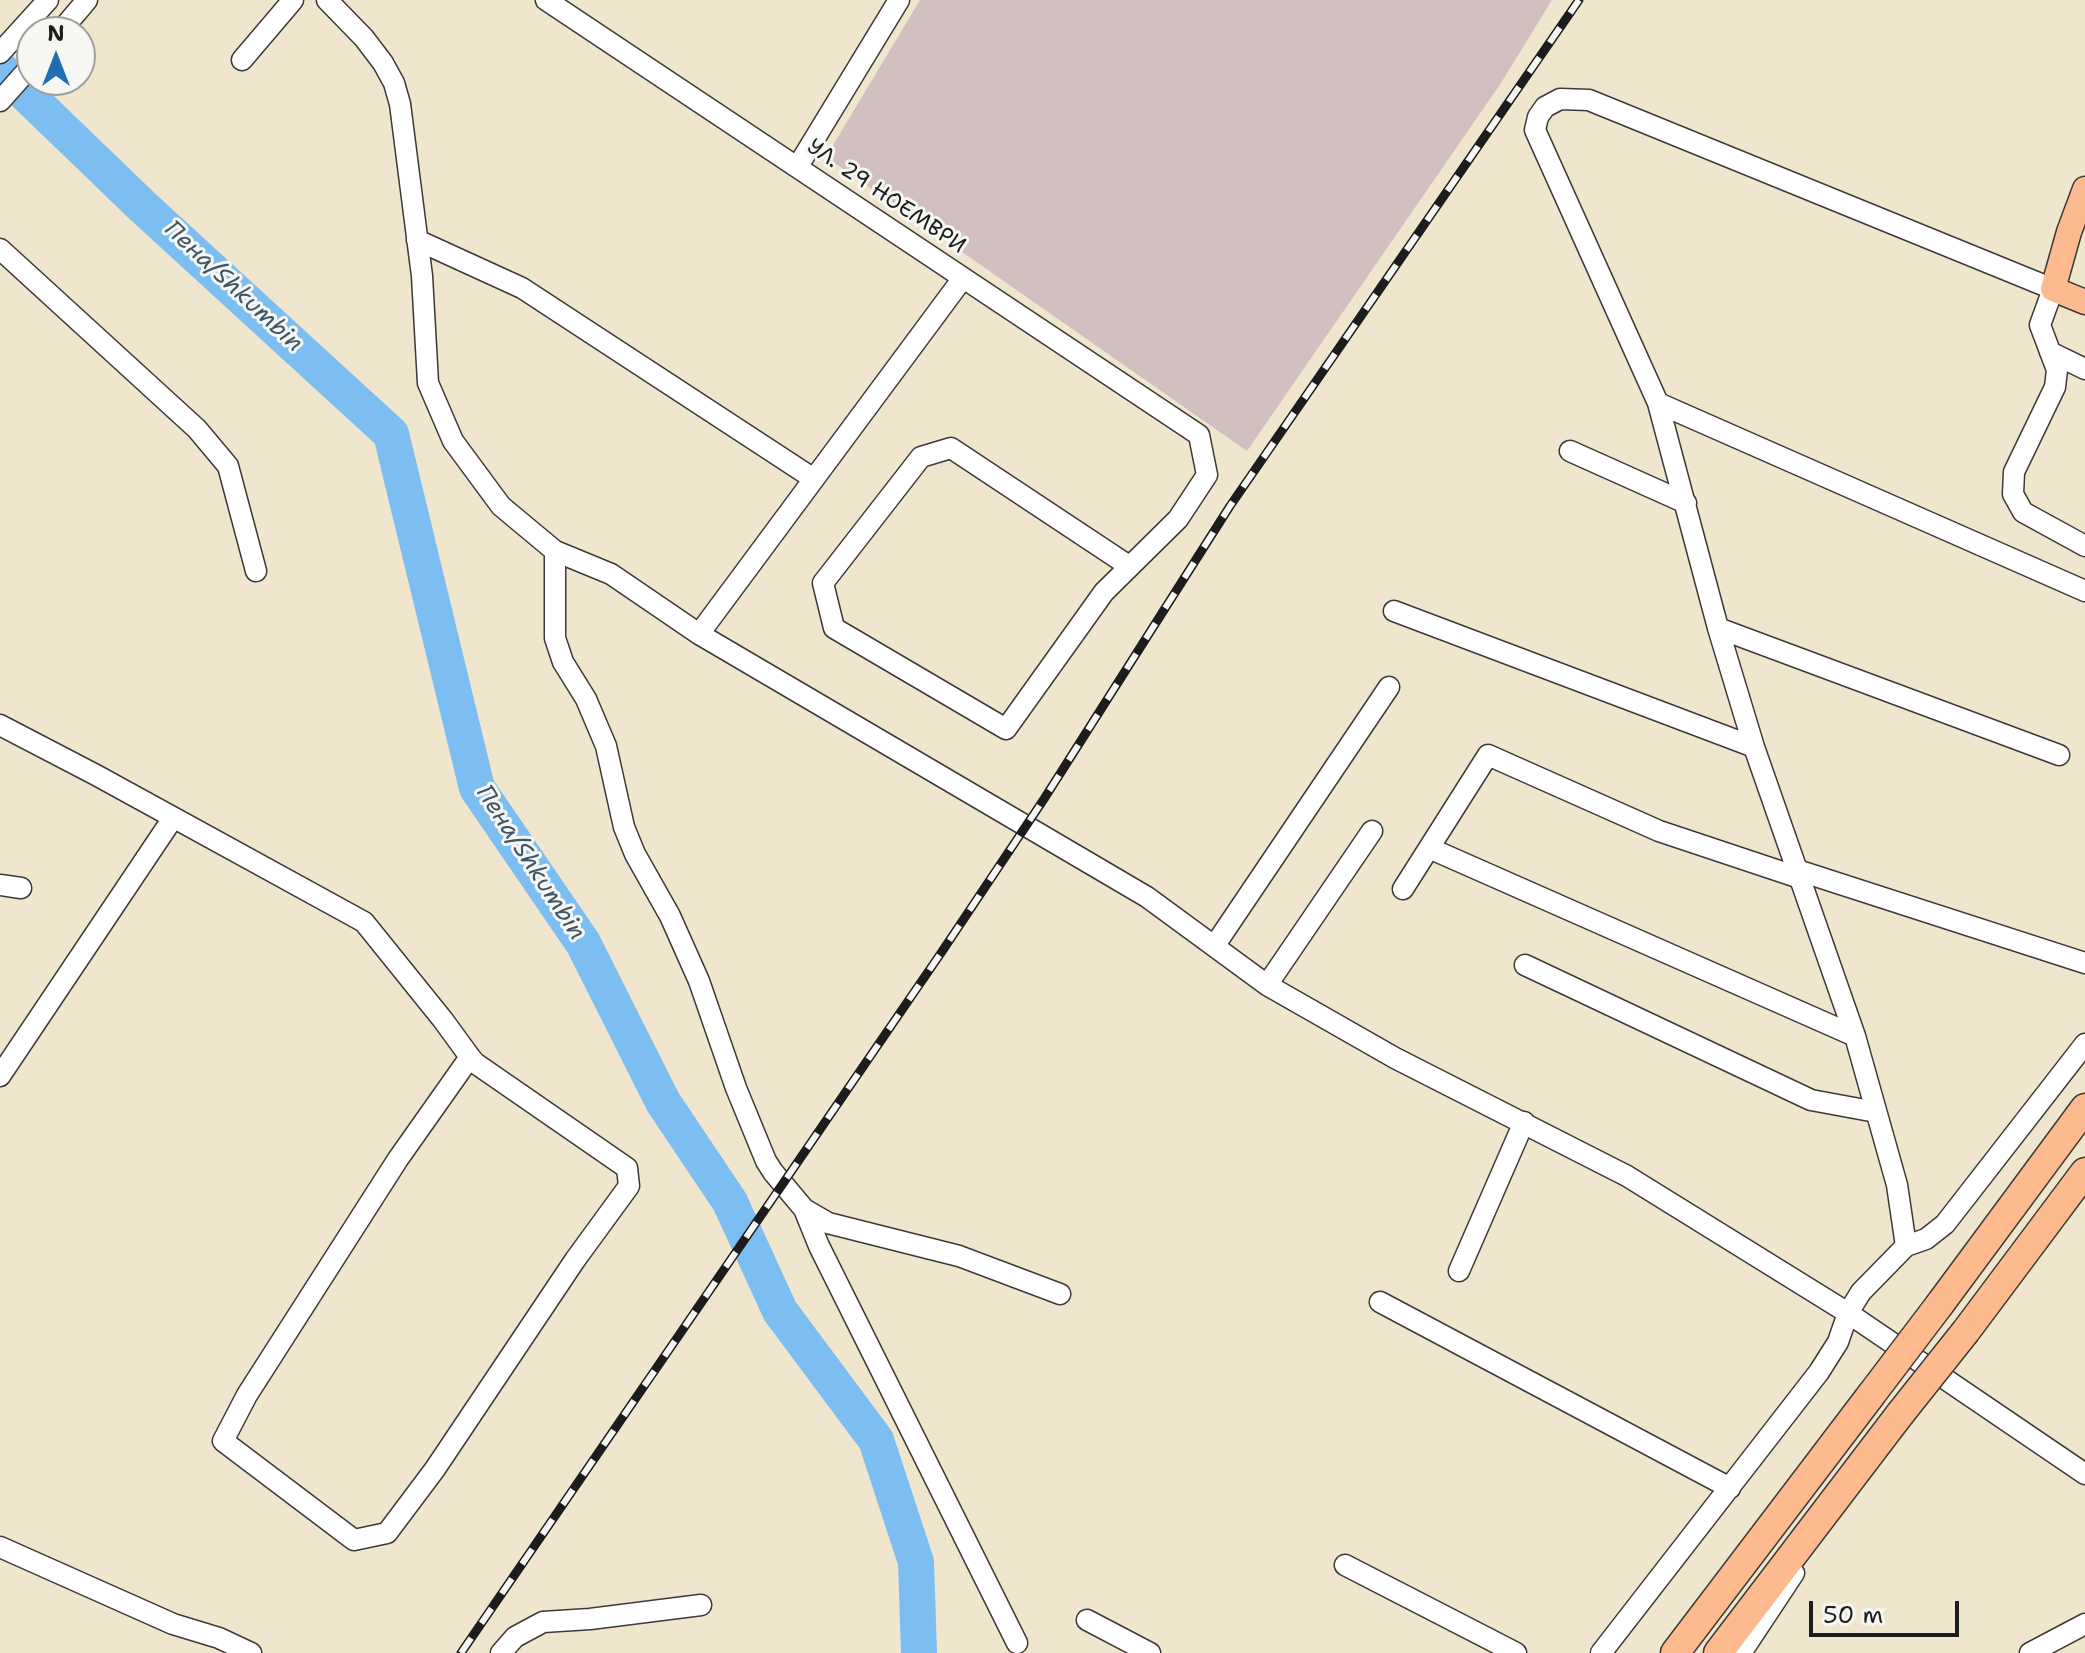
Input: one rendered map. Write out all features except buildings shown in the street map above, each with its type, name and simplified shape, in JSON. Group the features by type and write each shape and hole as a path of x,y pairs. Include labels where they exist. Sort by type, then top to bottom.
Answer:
{"highway":[{"path":"1675,1653 2085,1108"},
{"path":"1718,1653 2085,1172"}],"main road":[{"path":"2085,189 2053,289 2085,302"}],"street":[{"path":"74,16 87,0"},
{"path":"242,60 293,0"},
{"path":"327,0 364,38 394,83 400,104 422,276 428,383 453,441 501,506 555,551 611,574 699,634 1147,897 1267,985 1395,1058 1627,1176 1848,1313 2085,1474"},
{"name":"УЛ. 29 НОЕМВРИ","path":"546,0 1199,435 1207,475 1178,519 1129,566"},
{"path":"798,166 899,0"},
{"path":"0,53 47,1"},
{"path":"0,101 16,83"},
{"path":"1906,1246 1897,1185 1855,1036 1754,747 1718,628 1658,403 1535,130 1538,117 1545,107 1560,99 1589,100 2053,289 2040,325 2057,370 2055,387 2014,472 2013,494 2023,512 2085,546"},
{"path":"417,240 522,288 814,479"},
{"path":"0,249 197,429 228,466 256,571"},
{"path":"699,634 963,278"},
{"path":"2050,352 2085,369"},
{"path":"1658,403 2085,591"},
{"path":"951,448 1129,566 1104,592 1006,729 834,628 823,583 921,457 951,448"},
{"path":"1570,451 1686,503"},
{"path":"555,551 555,638 563,662 586,699 606,746 624,827 635,854 670,916 699,981 766,1161 804,1209 819,1246 1017,1643"},
{"path":"1394,611 1754,747"},
{"path":"1718,628 2059,755"},
{"path":"1215,945 1389,687"},
{"path":"0,725 364,922 475,1063 627,1168 629,1186 575,1260 435,1469 387,1533 354,1540 223,1441 247,1395 398,1159 470,1057"},
{"path":"1403,889 1488,755 1659,831 2085,963"},
{"path":"0,1076 173,818"},
{"path":"1267,985 1372,831"},
{"path":"1429,848 1855,1036"},
{"path":"1525,965 1811,1100 1876,1112"},
{"path":"1601,1653 1819,1372 1838,1342 1848,1313 1861,1292 1906,1246 1926,1239 1945,1224 2085,1044"},
{"path":"1459,1271 1524,1122"},
{"path":"804,1209 828,1223 959,1256 1060,1294"},
{"path":"1380,1302 1730,1488"},
{"path":"1741,1653 1900,1414"},
{"path":"0,1547 173,1624 219,1638 251,1653"},
{"path":"1345,1565 1516,1653"},
{"path":"501,1653 515,1637 543,1622 701,1605"},
{"path":"1087,1620 1150,1653"},
{"path":"2030,1653 2085,1624"}],"shaded area":[{"path":"920,0 1552,0 1501,83 1247,451 826,157"}],"waterway":[{"name":"Пена/Shkumbin","path":"0,69 141,205 391,434 477,788 583,943 663,1102 730,1202 780,1311 876,1440 916,1562 919,1653"}],"railway":[{"path":"461,1653 941,953 1044,799 1230,506 1579,0"}]}
